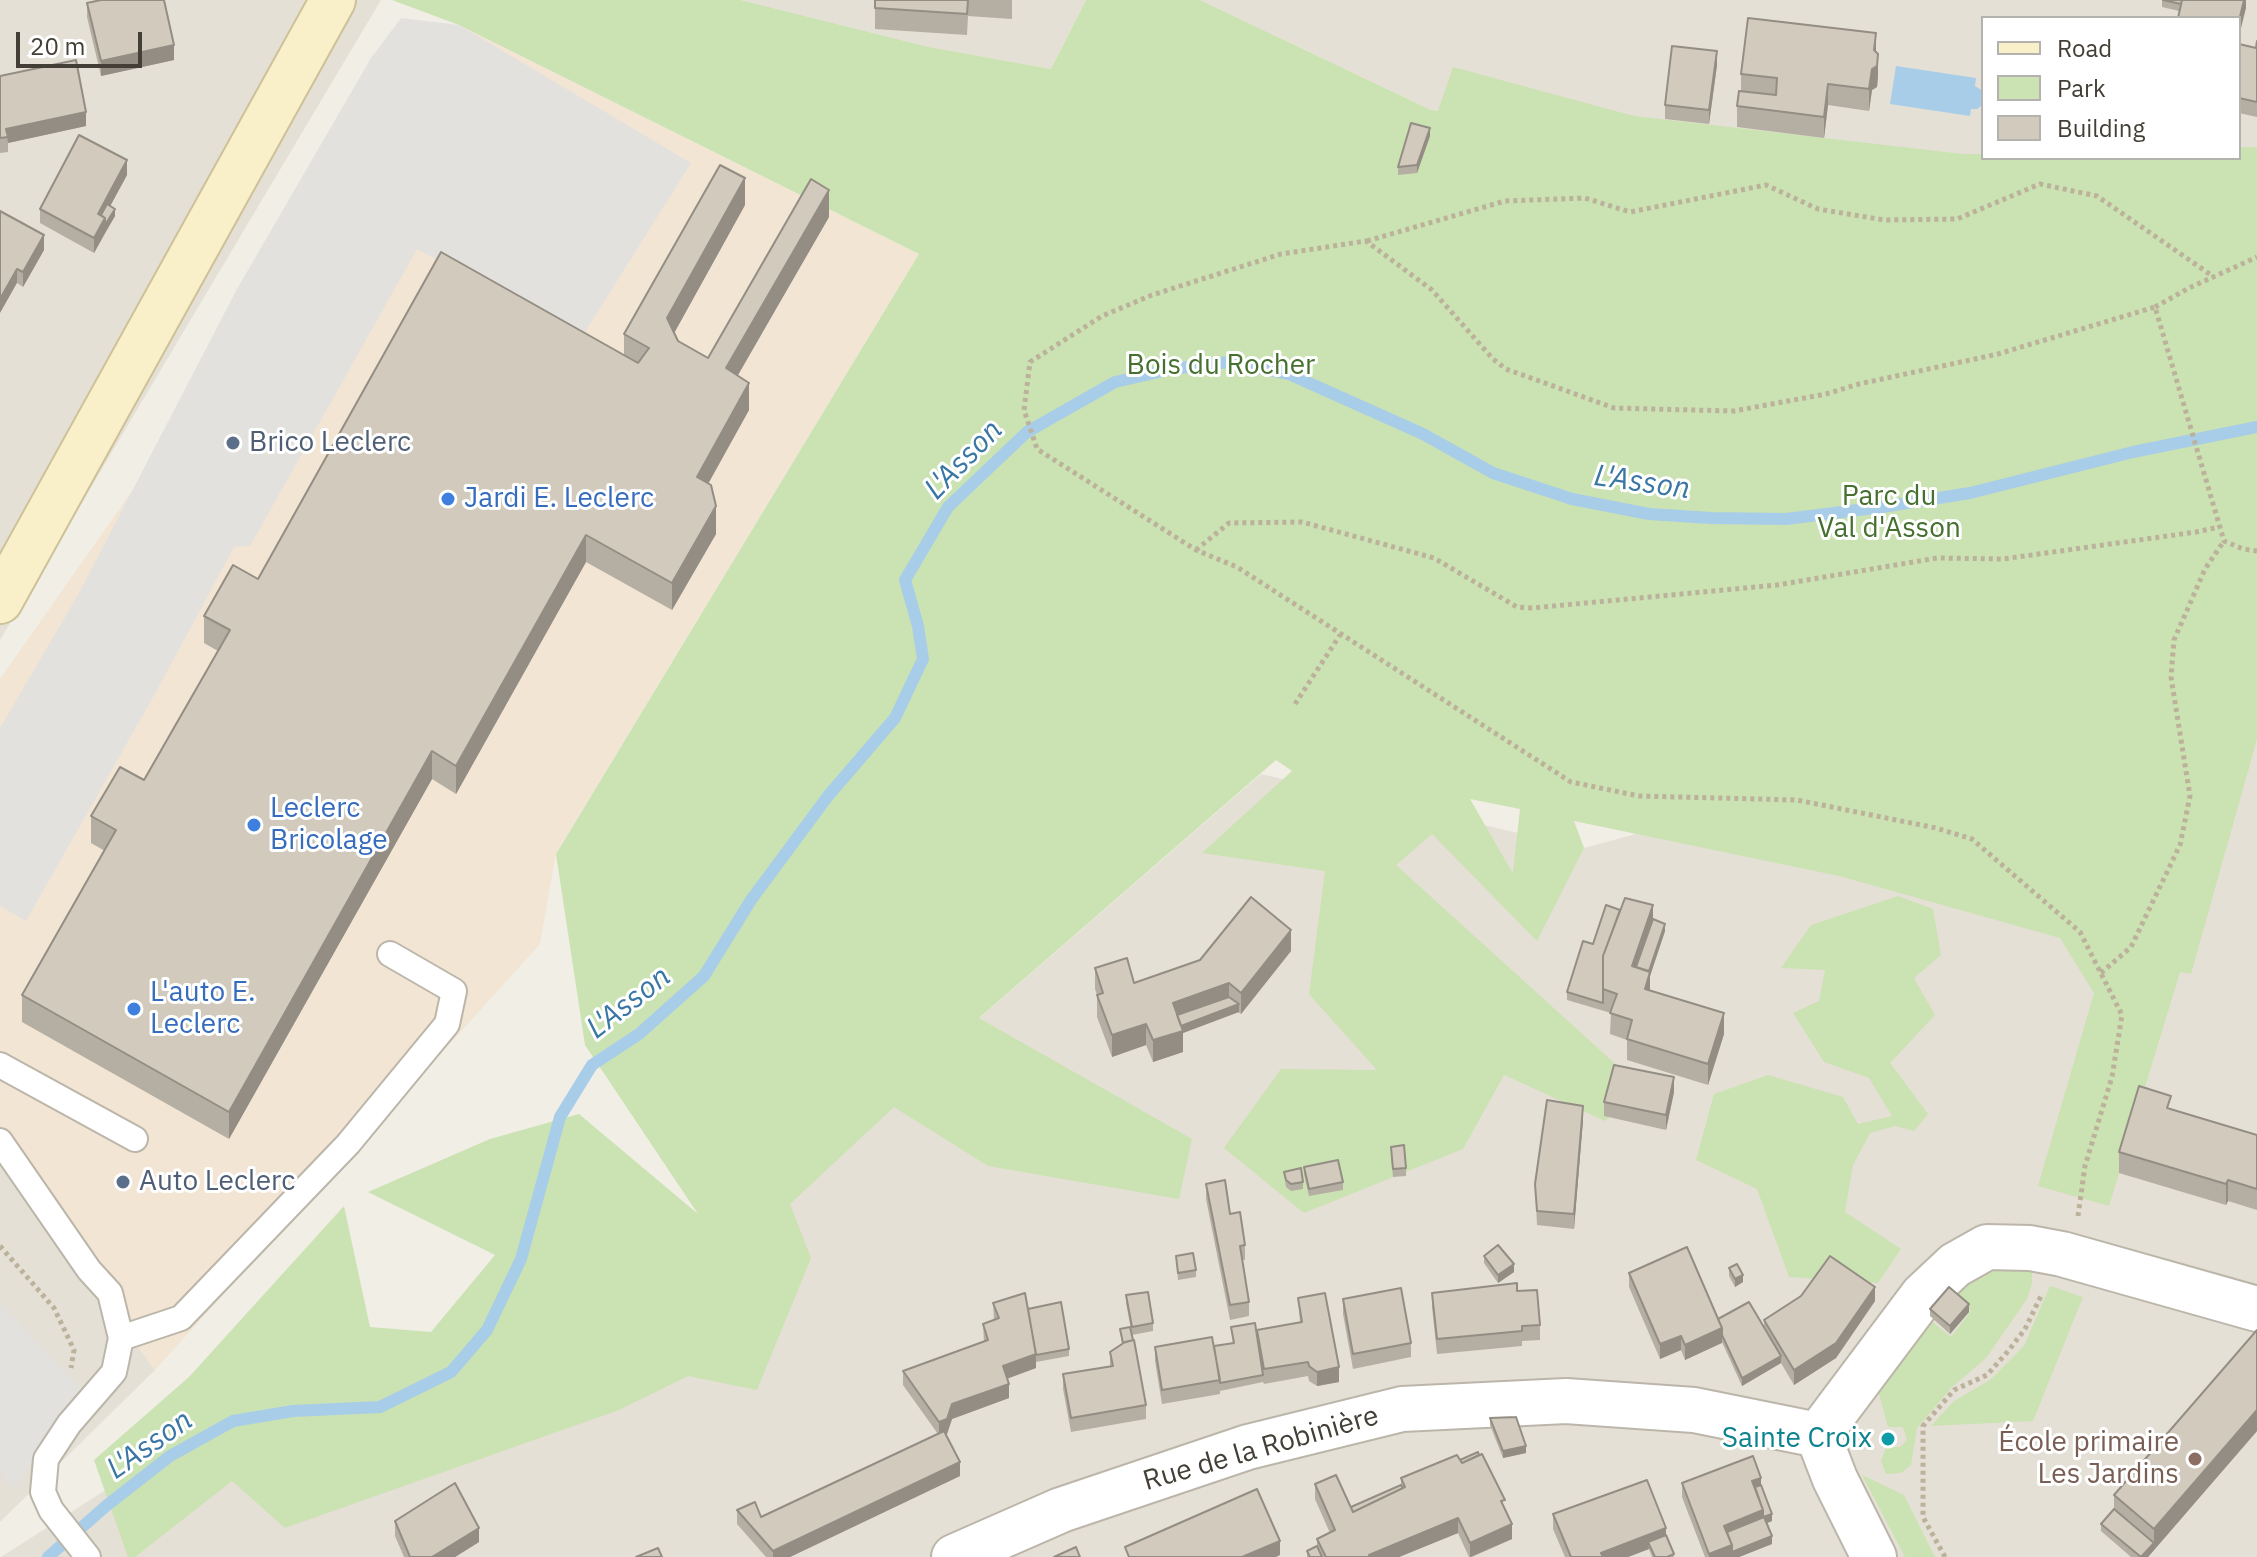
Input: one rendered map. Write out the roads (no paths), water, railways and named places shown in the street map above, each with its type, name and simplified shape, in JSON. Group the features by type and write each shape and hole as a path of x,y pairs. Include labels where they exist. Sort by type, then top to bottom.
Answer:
{"main road":[{"path":"0,601 333,0"}],"street":[{"path":"1874,1557 1835,1479 1818,1435 1923,1295 1955,1265 1987,1247 2030,1248 2062,1254 2257,1309"},
{"name":"Rue de la Robinière","path":"954,1557 1061,1510 1248,1447 1402,1409 1566,1401 1694,1410 1818,1435"}],"lane":[{"path":"121,1338 181,1318 348,1144 447,1024 454,991 390,954"},
{"path":"0,1065 135,1139"},
{"path":"0,1141 89,1270 110,1293 121,1338 114,1372 69,1424 46,1459 43,1492 51,1510 88,1557"}],"water":[{"path":"1896,66 1976,78 1975,86 1981,90 1981,106 1971,109 1970,116 1890,104"}],"waterway":[{"name":"L'Asson","path":"48,1557 170,1456 233,1421 293,1411 380,1407 451,1372 487,1330 521,1259 560,1117 592,1065 639,1034 704,976 751,900 828,796 895,718 923,659 918,626 905,580 948,507 1027,432 1115,382 1172,369 1229,362 1289,374 1423,434 1493,473 1572,499 1649,514 1711,518 1786,519 1970,493 2133,452 2257,427"}],"place":[{"name":"Brico Leclerc","path":"233,443"},
{"name":"Jardi E. Leclerc","path":"448,499"},
{"name":"Leclerc Bricolage","path":"254,825"},
{"name":"L'auto E. Leclerc","path":"134,1009"},
{"name":"Auto Leclerc","path":"123,1182"},
{"name":"Sainte Croix","path":"1888,1439"},
{"name":"École primaire Les Jardins","path":"2195,1459"}],"park label":[{"name":"Bois du Rocher","path":"1221,366"},
{"name":"Parc du Val d'Asson","path":"1889,513"}]}
